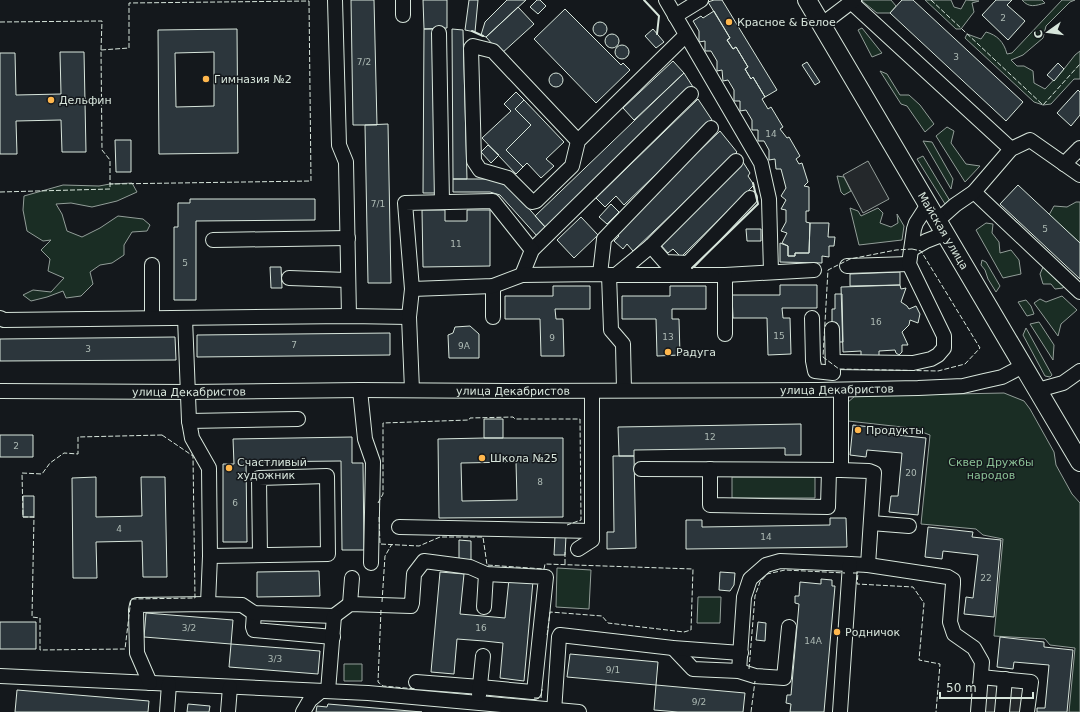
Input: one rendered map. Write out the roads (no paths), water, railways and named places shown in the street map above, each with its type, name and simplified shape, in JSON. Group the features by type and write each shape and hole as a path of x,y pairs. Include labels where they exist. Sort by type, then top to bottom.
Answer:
{"main road":[{"name":"Майская улица","path":"807,0 1080,462"}],"street":[{"path":"335,0 339,145 346,162 349,316"},
{"path":"403,0 403,15"},
{"path":"666,0 760,163 769,199 771,272"},
{"path":"675,16 701,0"},
{"path":"821,25 852,1 1011,149"},
{"path":"439,33 442,202"},
{"path":"578,141 493,51 473,46 471,48 474,162 480,170 508,178 532,202 536,201 572,166 578,141 686,35"},
{"path":"522,275 532,250 691,94"},
{"path":"624,390 623,344 610,330 608,275 604,239 711,128"},
{"path":"912,249 926,241 940,227 974,192 1011,149 1030,140 1080,175"},
{"path":"1064,164 1080,148"},
{"path":"608,275 651,246 736,161"},
{"path":"974,192 1080,292"},
{"path":"651,246 665,262 688,263 750,198"},
{"path":"412,390 409,317 412,290 405,203 492,202 532,250"},
{"path":"812,318 813,361 816,370 913,363 931,359 938,355 944,348 944,336 909,264 914,229 916,223 928,206"},
{"path":"213,240 348,238"},
{"path":"847,266 909,264"},
{"path":"152,265 152,318"},
{"path":"412,290 492,286 522,275 726,275 814,270"},
{"path":"725,334 726,275"},
{"path":"289,278 348,280"},
{"path":"492,286 493,317"},
{"path":"0,318 4,320 349,316 409,317"},
{"path":"185,318 189,421 192,438 209,468 210,556 208,604"},
{"path":"710,469 710,505 828,507 835,470 836,390 833,368 832,329"},
{"name":"улица Декабристов","path":"0,391 188,392 360,390 836,390 963,386 1002,376 1023,366"},
{"path":"1038,390 1063,383 1079,373"},
{"path":"360,390 366,439 373,462 372,563"},
{"path":"578,549 592,540 592,390"},
{"path":"189,421 298,419"},
{"path":"641,469 835,470 869,471 874,473 868,565"},
{"path":"210,556 328,554 327,476 260,478 260,554"},
{"path":"871,523 909,526"},
{"path":"399,527 592,531"},
{"path":"150,683 137,653 137,605 242,605 254,613 334,616 350,604 411,606 414,574 424,561 470,567 486,574 546,577 534,692 416,682"},
{"path":"739,671 744,597 750,579 766,565 780,561 868,565 948,577 953,580 950,622 954,634 974,648 982,662 978,712"},
{"path":"840,712 850,564"},
{"path":"484,607 486,574"},
{"path":"350,604 352,578"},
{"path":"254,613 254,630 332,637"},
{"path":"325,691 334,616"},
{"path":"673,648 693,669 739,671 755,676 784,678 789,627"},
{"path":"554,711 560,635 673,648 741,653"},
{"path":"478,704 483,656"},
{"path":"0,676 368,693 554,711 579,712"},
{"path":"981,677 1030,682 1027,712"},
{"path":"1002,712 1005,680"},
{"path":"167,712 169,684"},
{"path":"228,712 230,687"},
{"path":"303,712 310,700 325,691"}],"place":[{"name":"Красное & Белое","path":"729,22"},
{"name":"Гимназия №2","path":"206,79"},
{"name":"Дельфин","path":"51,100"},
{"name":"Радуга","path":"668,352"},
{"name":"Продукты","path":"858,430"},
{"name":"Школа №25","path":"482,458"},
{"name":"Счастливый художник","path":"229,468"},
{"name":"Родничок","path":"837,632"}],"park label":[{"name":"Сквер Дружбы народов","path":"991,468"}]}
